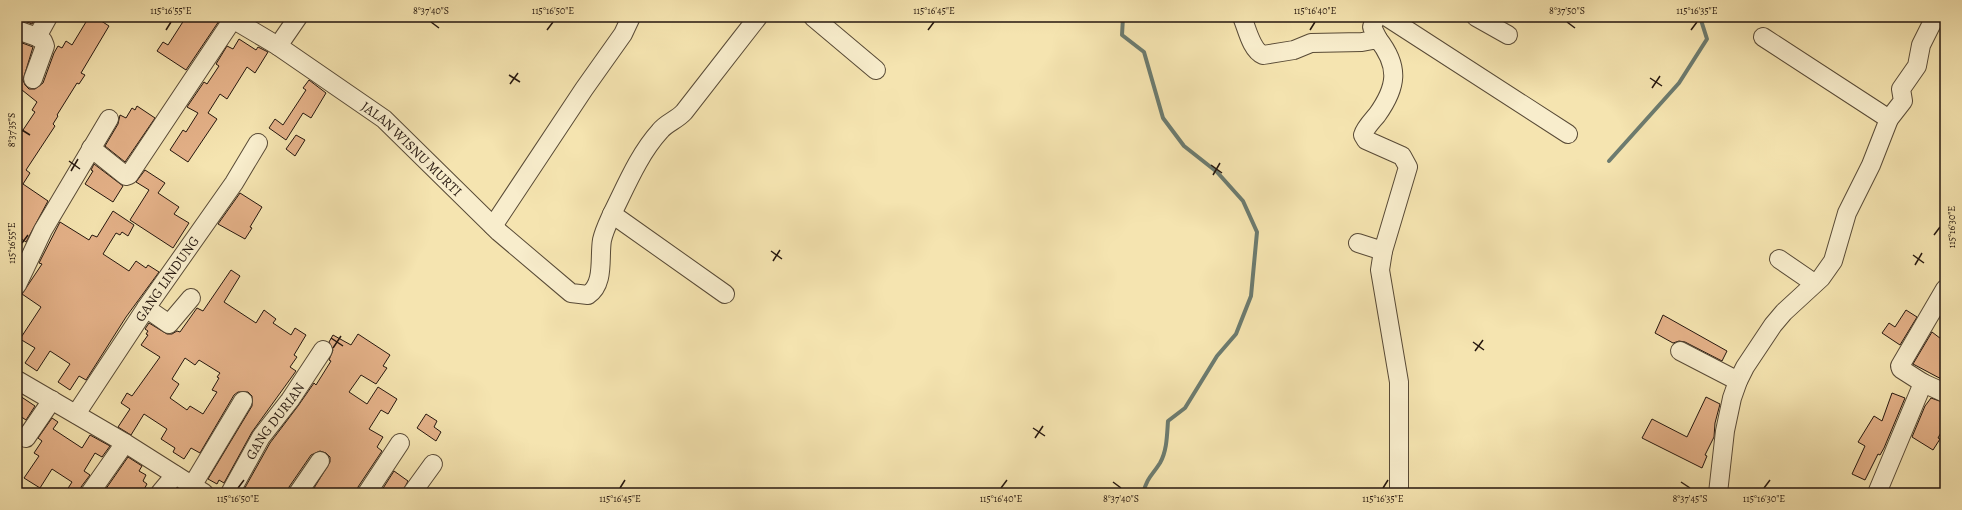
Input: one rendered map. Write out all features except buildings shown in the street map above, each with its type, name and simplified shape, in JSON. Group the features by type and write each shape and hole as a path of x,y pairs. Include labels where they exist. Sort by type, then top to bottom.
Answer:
{"street":[{"path":"37,38 48,17"},
{"path":"278,46 298,17"},
{"path":"493,226 580,95 623,34 631,17"},
{"path":"725,294 612,214 654,137 663,127 678,119 758,17"},
{"path":"813,17 876,70"},
{"path":"1242,17 1254,46 1259,54 1263,56 1294,50 1311,43 1362,42 1378,39"},
{"path":"1376,17 1372,27 1391,60 1392,89 1389,98 1363,135 1366,140 1402,156 1408,168 1383,251 1380,275 1399,382 1399,493"},
{"path":"1387,17 1568,134"},
{"path":"1476,17 1508,35"},
{"path":"1718,493 1725,431 1732,398 1738,381 1745,367 1773,325 1784,312 1828,270 1833,261 1846,218 1871,166 1889,119 1902,104 1903,99 1901,89 1917,66 1923,40 1935,17"},
{"path":"91,148 128,176 237,19"},
{"name":"JALAN WISNU MURTI","path":"237,19 393,127 422,158 493,226 571,293 588,295 592,292 599,277 602,241 612,214"},
{"path":"17,30 44,41 45,46 33,80"},
{"path":"1763,37 1889,119"},
{"path":"17,285 43,230 109,119"},
{"name":"GANG LINDUNG","path":"76,414 146,308 234,183 258,143"},
{"path":"1358,243 1383,251"},
{"path":"1779,259 1814,283"},
{"path":"1945,289 1900,367 1923,383 1945,393"},
{"path":"146,308 169,324 191,298"},
{"name":"GANG DURIAN","path":"230,493 261,436 290,400 323,350"},
{"path":"1680,351 1738,381"},
{"path":"17,380 125,443 198,489 243,401"},
{"path":"1877,493 1923,383"},
{"path":"26,438 52,400"},
{"path":"368,493 400,442"},
{"path":"90,493 125,443"},
{"path":"298,493 320,461"},
{"path":"412,493 433,464"},
{"path":"160,493 175,475"}],"waterway":[{"path":"1123,17 1122,35 1144,52 1163,118 1184,146 1217,172 1243,201 1257,232 1251,296 1236,334 1217,356 1185,408 1168,421 1164,453 1160,463 1148,480 1143,493"},
{"path":"1609,161 1679,83 1707,39 1700,17"}]}
